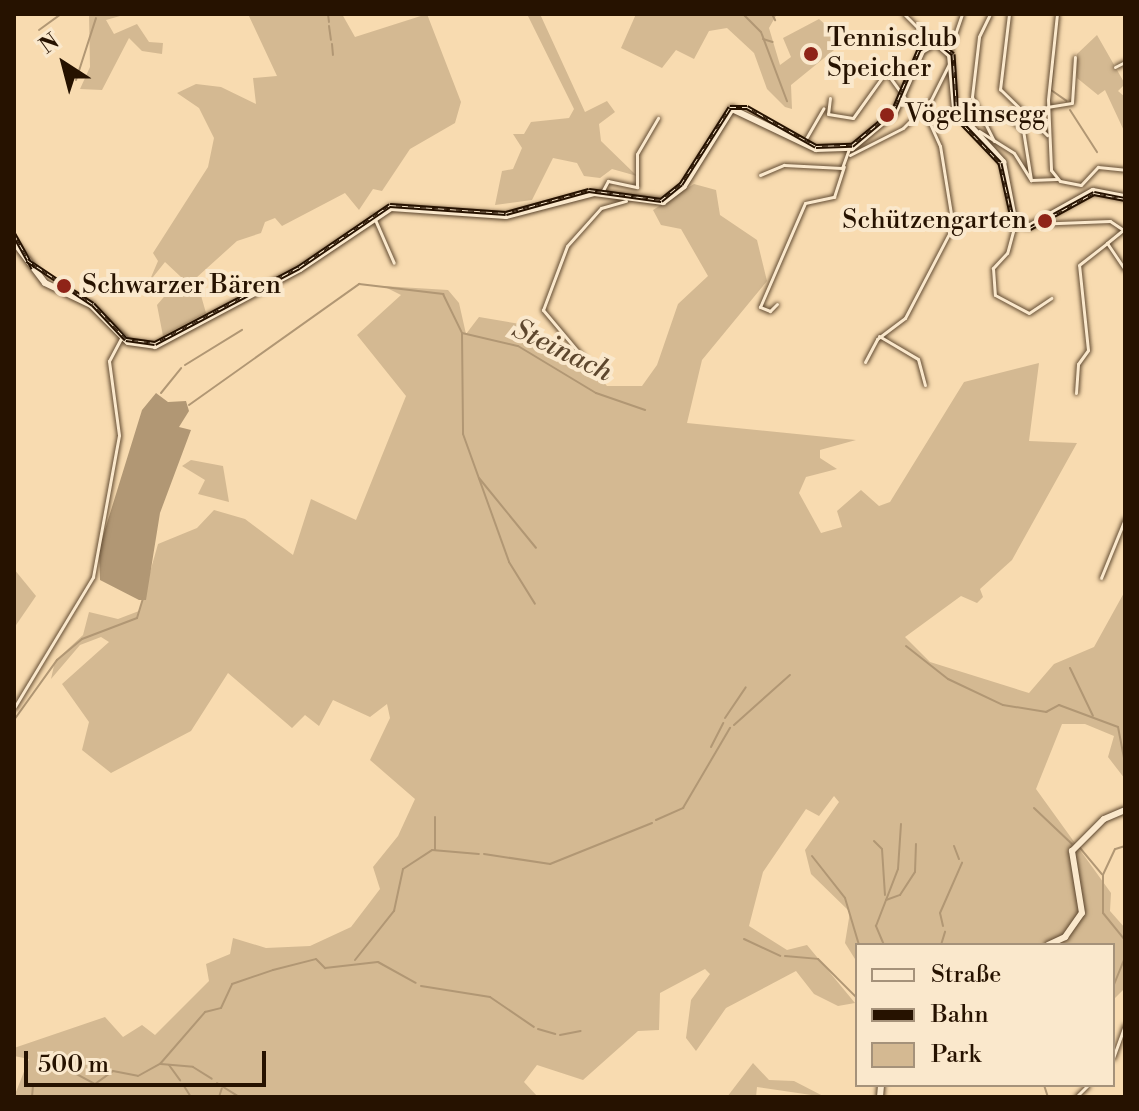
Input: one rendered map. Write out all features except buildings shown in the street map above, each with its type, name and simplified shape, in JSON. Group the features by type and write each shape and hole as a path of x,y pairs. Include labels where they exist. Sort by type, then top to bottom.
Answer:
{"main road":[{"path":"14,242 40,279 91,305 121,338 142,347 166,342 300,269 373,215 414,205 506,216 601,194 653,205 673,197 732,109 803,144 850,152 874,135 905,98 922,51 933,43 950,56 958,114 1003,162 1015,224 1033,224 1086,193 1125,197"},
{"path":"1052,943 1065,937 1082,913 1069,859 1104,819 1125,810"}],"street":[{"path":"904,14 933,43"},
{"path":"777,304 770,311 760,307 805,203 834,197 850,152 893,136 923,108 950,56 962,14"},
{"path":"990,14 979,37 972,97 994,141"},
{"path":"1000,89 1009,14"},
{"path":"1057,14 1047,107 1047,135 1057,179"},
{"path":"1047,107 1072,103 1075,57"},
{"path":"1115,67 1125,62"},
{"path":"824,108 840,120 856,117 886,72 905,98"},
{"path":"994,90 1000,89"},
{"path":"1000,89 1047,135"},
{"path":"803,144 830,98"},
{"path":"865,362 879,336 905,318 955,220 940,146 923,108"},
{"path":"958,114 1014,153 1031,180"},
{"path":"1006,115 1023,130 1031,180"},
{"path":"601,194 608,181 637,186 637,154 658,118"},
{"path":"760,175 784,165 844,167"},
{"path":"1031,180 1057,179 1081,185 1102,166 1125,170"},
{"path":"586,361 543,310 567,246 601,208 626,201"},
{"path":"373,215 394,263"},
{"path":"1033,224 1110,221 1124,231 1079,265 1080,322 1088,350 1076,393"},
{"path":"1015,224 1007,253 993,268 995,295 1029,313 1051,298"},
{"path":"1107,243 1125,270"},
{"path":"879,336 917,357 925,385"},
{"path":"14,708 93,577 119,435 109,365 121,338"},
{"path":"1101,578 1125,519"},
{"path":"1115,1052 1125,1025"}],"green space":[{"path":"89,14 127,14 106,20 114,34 137,24 149,42 163,43 162,54 142,51 129,38 102,90 80,89 90,67"},
{"path":"248,14 342,14 355,37 427,14 461,102 455,123 410,149 382,191 373,189 359,210 345,193 282,226 275,218 265,222 261,233 237,241 196,278 206,313 163,336 157,305 181,277 165,262 149,282 158,261 153,253 208,167 214,138 199,108 177,93 196,84 221,87 256,104 253,78 277,76"},
{"path":"527,14 540,14 585,112 607,101 615,112 599,124 601,141 637,176 612,169 600,178 584,176 577,163 553,158 532,200 495,205 502,171 513,169 522,148 513,134 524,134 531,122 569,118 574,109"},
{"path":"636,14 777,14 769,28 780,65 791,57 783,38 819,19 835,33 834,50 791,85 792,109 785,107 767,89 754,53 727,28 709,31 694,59 676,50 662,68 621,48"},
{"path":"1097,35 1125,84 1118,91 1125,97 1125,133 1105,90 1098,95 1077,78 1077,54"},
{"path":"694,184 716,190 720,215 757,240 767,281 702,360 687,423 856,440 820,450 820,458 837,469 806,477 799,493 821,533 842,527 837,511 861,490 879,506 890,502 964,382 1039,363 1029,441 1077,443 1012,560 980,589 983,597 977,603 961,596 905,637 930,662 1029,693 1054,664 1094,647 1125,591 1125,779 1108,757 1114,736 1085,724 1062,724 1036,789 1111,893 1110,911 1125,928 1125,988 1115,998 1115,943 855,943 855,959 845,943 850,912 811,874 805,850 839,802 834,796 819,816 806,809 763,872 749,926 787,950 807,945 855,1003 838,1006 814,994 796,971 726,1008 696,1051 686,1038 691,1000 710,974 705,969 660,993 659,1030 638,1031 583,1080 537,1065 524,1082 538,1097 14,1097 29,1059 14,1056 14,1048 105,1017 123,1037 142,1025 155,1035 209,981 206,964 230,954 233,938 266,948 310,946 351,927 380,889 373,867 398,836 415,799 370,760 390,718 387,704 370,717 333,700 319,726 305,715 292,728 228,673 191,731 111,773 82,750 89,722 62,684 109,642 101,637 80,645 51,679 55,661 83,635 89,612 118,619 139,611 158,544 197,528 214,510 245,519 293,555 311,499 356,520 406,396 357,335 401,295 383,286 448,290 459,303 466,334 479,317 526,325 563,359 586,362 607,386 642,386 657,365 678,304 708,276 681,229 661,225 653,210"},
{"path":"191,460 223,466 229,502 198,494 205,480 182,466"},
{"path":"14,569 36,596 14,628"},
{"path":"753,1063 769,1080 794,1081 825,1097 757,1087 756,1097 727,1097"}],"shaded area":[{"path":"156,393 168,402 186,401 189,411 179,427 191,430 160,513 146,600 139,600 100,580 99,549 142,410"}],"waterway":[{"path":"39,30 61,14"},
{"path":"328,14 329,22"},
{"path":"743,14 761,32 787,101"},
{"path":"772,14 775,20"},
{"path":"76,80 96,18"},
{"path":"329,26 331,40"},
{"path":"763,39 773,42"},
{"path":"332,44 333,55"},
{"path":"1054,56 1051,90 1067,101"},
{"path":"1070,110 1097,152"},
{"name":"Steinach","path":"189,405 359,284 443,294 462,333 518,346 596,393 645,410"},
{"path":"185,365 242,330"},
{"path":"462,333 463,434 509,562 535,604"},
{"path":"161,393 181,368"},
{"path":"479,478 536,548"},
{"name":"Steinach","path":"14,720 57,660 82,639 137,618 143,598"},
{"path":"906,646 948,679 1003,705 1046,712 1059,705 1118,727 1125,762"},
{"path":"1070,668 1093,716"},
{"path":"734,725 790,675"},
{"path":"725,718 746,687"},
{"path":"711,747 723,723"},
{"path":"656,820 683,808 730,728"},
{"path":"1124,763 1125,777"},
{"path":"1034,808 1072,844"},
{"path":"435,817 435,850"},
{"path":"484,854 550,864 652,823"},
{"path":"883,943 876,926 898,869 901,824"},
{"path":"874,841 882,849 885,895"},
{"path":"886,900 900,895 915,872 916,844"},
{"path":"954,846 959,859"},
{"path":"1125,846 1115,849 1103,875 1103,913 1125,940"},
{"path":"1080,848 1102,874"},
{"path":"355,960 394,911 403,869 432,850 479,854"},
{"path":"812,856 845,898 858,943"},
{"path":"943,926 940,913 962,863"},
{"path":"942,943 945,932"},
{"path":"744,939 780,956"},
{"path":"785,956 818,959 855,996"},
{"path":"1115,982 1125,957"},
{"path":"160,1064 205,1012 221,1008 232,984 273,970 316,959 325,968 378,962 416,983"},
{"path":"421,986 490,997 534,1027"},
{"path":"538,1029 555,1034"},
{"path":"560,1035 581,1031"},
{"path":"38,1070 56,1063 95,1084 113,1071 138,1076 160,1064"},
{"path":"161,1064 193,1067 212,1079"},
{"path":"169,1065 180,1080"},
{"path":"217,1083 239,1097"},
{"path":"32,1097 33,1086"},
{"path":"184,1086 191,1097"},
{"path":"1045,1087 1048,1097"},
{"path":"219,1097 222,1088"}],"railway":[{"path":"27,260 93,304 126,339 155,343 299,267 390,205 506,213 589,190 661,200 681,184 730,107 747,107 816,146 852,145 893,111 919,49 936,40 953,54 957,118 1000,163 1014,226 1030,228 1094,193 1125,199"},
{"path":"14,234 33,268"}],"place":[{"name":"Tennisclub Speicher","path":"811,54"},
{"name":"Vögelinsegg","path":"887,115"},
{"name":"Schützengarten","path":"1045,221"},
{"name":"Schwarzer Bären","path":"64,286"}]}
